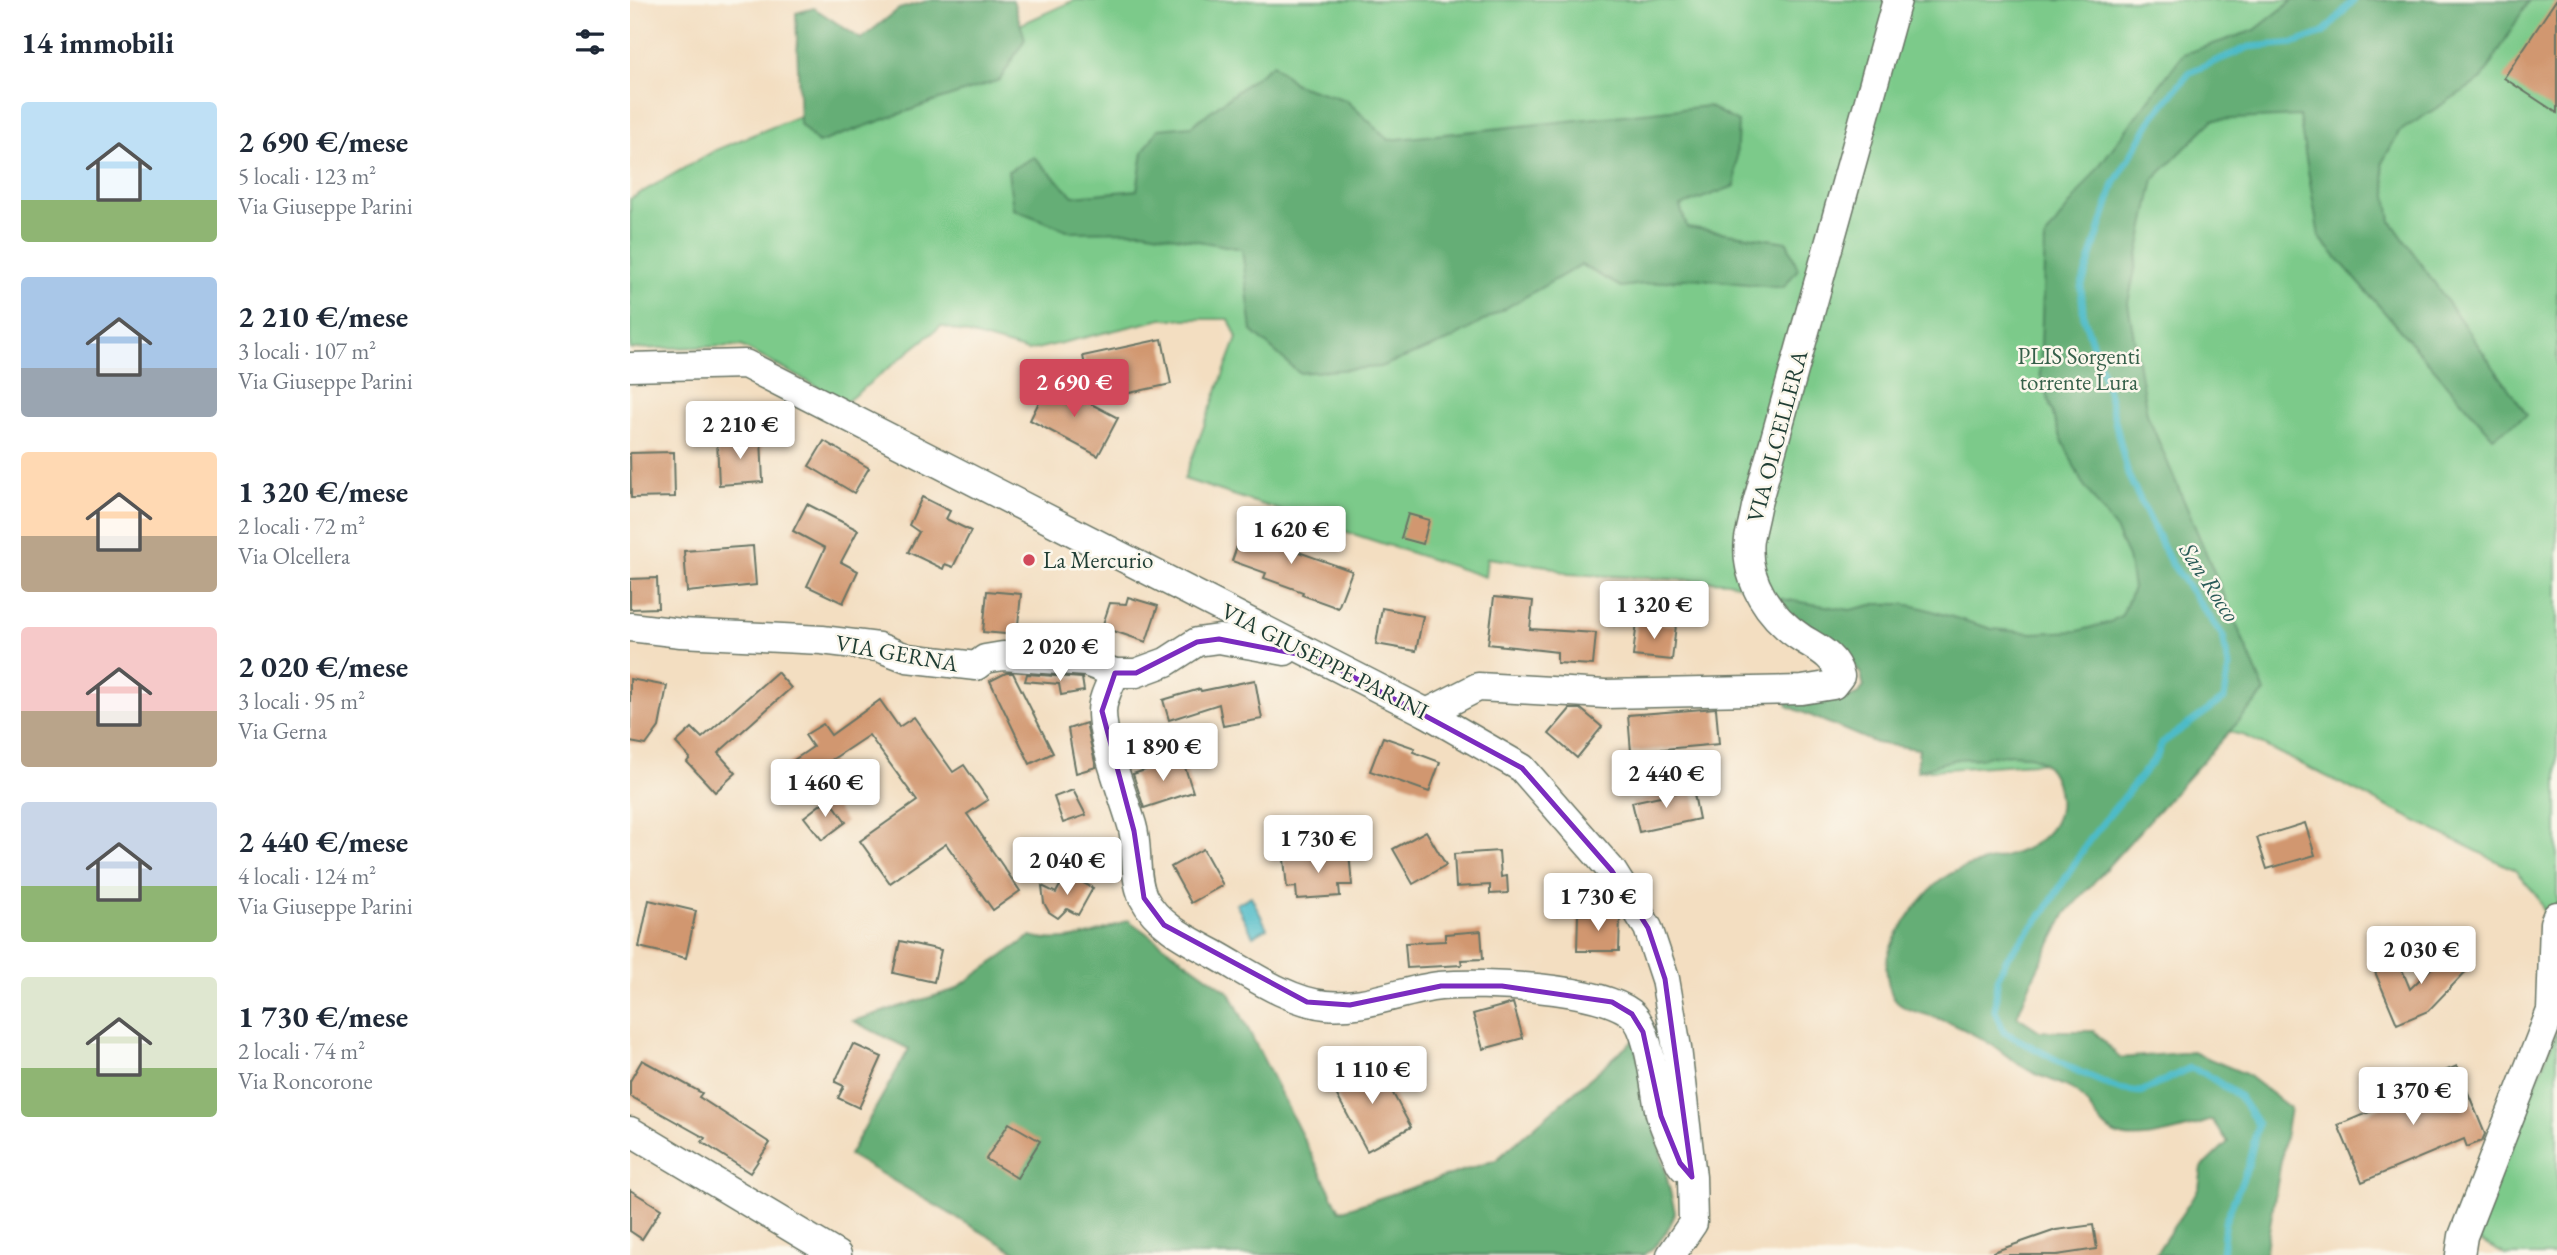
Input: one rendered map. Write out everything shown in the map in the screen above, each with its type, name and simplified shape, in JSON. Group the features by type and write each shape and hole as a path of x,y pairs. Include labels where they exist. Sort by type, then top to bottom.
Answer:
{"street":[{"name":"VIA OLCELLERA","path":"1427,713 1478,687 1605,694 1802,690 1833,685 1840,676 1838,667 1828,654 1786,627 1764,602 1753,576 1749,542 1756,507 1897,0"},
{"name":"VIA GIUSEPPE PARINI","path":"630,367 745,364 1427,713 1522,768 1612,871 1648,928 1665,979 1677,1048 1692,1177 1693,1223 1671,1255"},
{"name":"VIA GERNA","path":"630,627 681,633 822,640 878,647 907,658 976,666 985,659 1003,656 1086,662 1115,673 1136,673 1166,662 1197,642 1219,639 1318,658"},
{"path":"1115,673 1101,711 1134,831 1139,870 1137,881 1144,898 1164,925 1283,992 1307,1002 1350,1005 1441,986 1502,986 1583,993 1612,1002 1632,1014 1643,1032 1661,1116 1679,1163 1692,1177"},
{"path":"2460,1255 2463,1236 2551,1011 2554,923 2557,916"},
{"path":"630,1131 837,1255"}],"highlighted area":[{"path":"1219,639 1318,658 1522,768 1612,871 1648,928 1665,979 1692,1177 1680,1163 1661,1116 1643,1032 1632,1014 1612,1002 1502,986 1441,986 1350,1005 1307,1002 1164,925 1144,898 1134,831 1102,711 1115,673 1136,673 1197,642"}],"green space":[{"path":"930,0 1013,0 1025,39 1000,80 818,143 800,124 796,13 814,8 861,39 899,9"},
{"name":"PLIS Sorgenti torrente Lura","path":"1075,0 2557,0 2557,926 2546,917 2538,897 2515,870 2245,736 2192,722 2048,762 1917,771 1919,749 1876,743 1787,705 1789,695 1846,699 1857,695 1864,687 1861,674 1849,658 1796,628 1776,598 1728,582 1568,574 1547,566 1487,558 1485,577 1184,479 1237,338 1229,319 1162,319 1028,351 941,326 846,402 741,346 630,349 630,199 716,150 995,36"},
{"path":"2293,0 2529,0 2482,79 2399,132 2382,163 2391,221 2527,415 2493,437 2319,237 2299,116 2213,120 2154,179 2128,303 2147,414 2265,692 2066,913 2017,1016 2040,1031 2094,1031 2120,1058 2193,1052 2246,1074 2290,1108 2265,1255 2155,1255 2199,1188 2202,1167 2228,1142 2212,1120 2150,1137 2125,1137 2115,1134 2103,1125 2075,1091 2029,1071 1964,1029 1905,1008 1893,997 1889,985 1886,966 1892,945 1911,913 1936,885 1955,871 2017,853 2041,839 2050,830 2058,815 2059,797 2050,769 2042,761 2031,757 2007,754 1958,759 1917,771 1919,749 1876,743 1790,707 1787,705 1789,695 1846,699 1857,695 1864,687 1861,674 1849,658 1796,628 1776,598 1850,610 1876,604 1903,604 1992,629 2033,633 2078,631 2110,622 2122,615 2133,588 2128,557 2115,529 2081,481 2059,433 2040,374 2045,238 2183,54 2255,30"},
{"path":"1273,64 1295,84 1346,100 1389,140 1708,106 1738,122 1735,186 1680,206 1687,227 1787,242 1798,269 1783,288 1692,278 1621,287 1581,265 1448,341 1380,367 1299,373 1252,331 1242,249 1143,231 1072,232 1013,209 1008,171 1034,157 1073,196 1137,190 1143,152 1158,129 1191,126"},
{"path":"1128,920 1230,993 1340,1211 1496,1160 1634,1040 1675,1212 1667,1231 1654,1247 1643,1255 1021,1255 849,1155 909,1049 853,1021 954,990 1031,936 1056,940 1081,937"},
{"path":"2557,1031 2557,1255 2506,1255 2472,1237"}],"water":[{"path":"1251,896 1267,928 1253,936 1236,904"}],"building":[{"path":"2557,0 2557,113 2504,78"},
{"path":"1162,339 1171,384 1092,401 1083,356"},
{"path":"1049,382 1118,418 1098,456 1030,420"},
{"path":"761,438 763,482 719,485 717,440"},
{"path":"824,441 869,468 854,493 809,466"},
{"path":"674,452 675,497 631,498 630,453"},
{"path":"922,497 950,511 946,519 971,531 953,567 945,564 943,569 908,552 919,532 909,525"},
{"path":"807,504 858,530 841,562 858,571 843,603 807,586 825,548 793,531"},
{"path":"1408,514 1429,520 1423,544 1401,538"},
{"path":"1246,521 1280,533 1276,544 1352,571 1338,608 1264,578 1266,573 1232,561"},
{"path":"753,546 756,585 687,592 684,551"},
{"path":"657,578 658,608 630,609 630,579"},
{"path":"987,591 1021,594 1017,635 983,632"},
{"path":"1128,597 1158,606 1146,642 1102,627 1110,603 1126,604"},
{"path":"1494,597 1533,601 1530,629 1596,633 1593,665 1557,663 1557,652 1488,644"},
{"path":"1382,608 1423,616 1416,651 1376,644"},
{"path":"1637,621 1676,625 1672,660 1633,656"},
{"path":"777,672 791,688 718,753 736,773 715,792 687,762 690,758 676,743 692,728 702,738"},
{"path":"1006,673 1013,673 1053,753 1030,764 990,681"},
{"path":"1027,674 1082,678 1084,691 1061,695 1059,684 1025,681"},
{"path":"630,679 667,686 659,727 646,745 630,742"},
{"path":"1255,680 1262,719 1223,726 1219,704 1169,720 1163,700 1200,689 1201,691"},
{"path":"880,700 899,727 914,717 953,772 964,765 988,800 967,814 1020,891 993,910 946,844 890,883 860,841 917,801 869,735 830,761 838,773 807,794 788,764 813,747 805,735 823,724 831,735"},
{"path":"1716,708 1719,744 1631,752 1628,715"},
{"path":"1570,709 1581,709 1602,727 1577,758 1549,734"},
{"path":"1086,723 1096,767 1076,773 1068,729"},
{"path":"1383,737 1415,748 1413,752 1440,762 1429,792 1370,771"},
{"path":"1182,758 1193,792 1144,808 1133,774"},
{"path":"1693,789 1699,819 1639,832 1632,802"},
{"path":"1073,790 1086,815 1063,823 1054,797"},
{"path":"829,798 846,822 822,840 804,817"},
{"path":"2305,823 2315,855 2267,869 2257,838"},
{"path":"1426,831 1446,865 1413,884 1393,849"},
{"path":"1203,849 1223,885 1191,903 1171,867"},
{"path":"1499,851 1501,877 1507,876 1508,893 1490,894 1490,885 1456,887 1454,854"},
{"path":"1349,853 1352,885 1339,885 1340,896 1297,899 1296,887 1287,888 1284,859"},
{"path":"1066,874 1093,888 1078,915 1067,909 1058,918 1049,912 1044,903 1042,886 1056,893"},
{"path":"649,900 696,911 686,958 639,947"},
{"path":"1578,915 1620,915 1619,951 1577,951"},
{"path":"1481,931 1483,959 1461,960 1462,965 1407,968 1405,943 1445,941 1445,934"},
{"path":"900,941 941,950 934,982 893,973"},
{"path":"2453,947 2473,964 2428,1011 2397,1024 2375,972 2399,962 2410,989"},
{"path":"1513,1003 1523,1038 1483,1049 1473,1014"},
{"path":"853,1044 882,1057 859,1108 838,1098 844,1086 835,1082"},
{"path":"1374,1058 1411,1127 1367,1151 1335,1092 1354,1082 1349,1072"},
{"path":"642,1060 702,1093 699,1097 770,1143 750,1173 702,1142 705,1138 630,1096 630,1081"},
{"path":"2457,1066 2485,1134 2482,1141 2467,1147 2464,1139 2362,1182 2338,1125 2441,1082 2437,1074"},
{"path":"1009,1123 1040,1141 1017,1178 986,1159"},
{"path":"630,1190 661,1209 642,1239 630,1231"},
{"path":"2093,1225 2097,1249 2057,1255 1993,1255 1993,1252 2056,1230"}],"waterway":[{"name":"San Rocco","path":"2222,1255 2225,1222 2248,1166 2258,1124 2239,1096 2204,1073 2190,1068 2141,1092 2118,1089 2073,1069 2004,1032 1995,1011 1997,979 2007,958 2045,911 2090,839 2157,756 2162,743 2224,699 2229,667 2223,636 2170,561 2128,475 2106,383 2084,319 2081,288 2114,184 2154,116 2190,72 2249,47 2295,43 2323,33 2354,0"}],"place":[{"name":"La Mercurio","path":"1029,560"}]}
